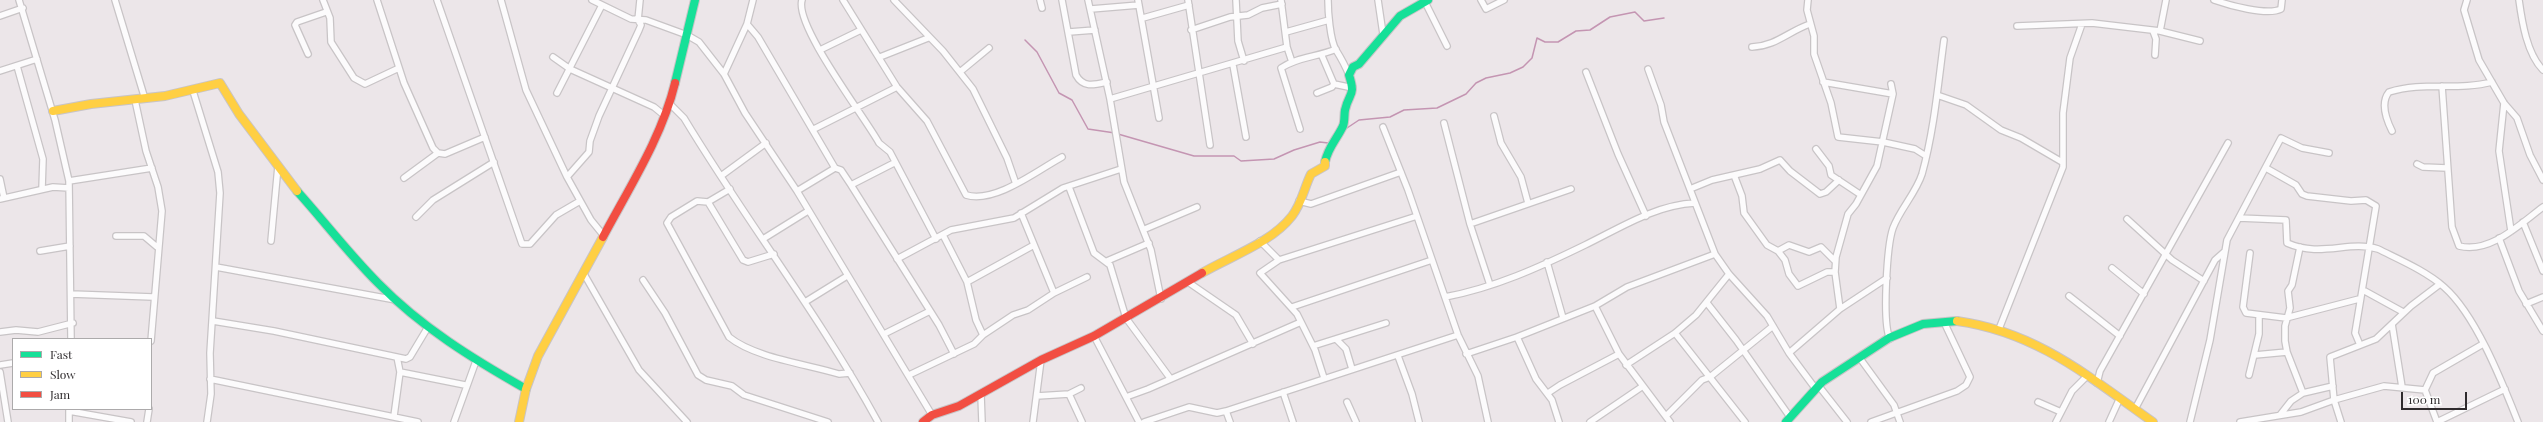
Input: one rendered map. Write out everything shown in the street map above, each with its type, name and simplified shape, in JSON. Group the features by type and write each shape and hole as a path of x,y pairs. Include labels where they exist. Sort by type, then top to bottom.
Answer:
{"street":[{"path":"19,0 23,8 53,111 69,181 73,323 72,338"},
{"path":"115,0 145,99"},
{"path":"323,0 326,12 330,18 331,42 359,82 365,84 399,68"},
{"path":"377,0 399,68 425,134 438,153"},
{"path":"437,0 521,242 524,245 530,244 560,212 580,201"},
{"path":"501,0 526,90 567,177 591,220 604,236"},
{"path":"592,0 638,20 646,20 687,35 699,42 724,74 745,113 797,190 808,212 884,334 932,415"},
{"path":"567,177 589,152 590,141 599,116 613,90 641,25 638,20 640,0"},
{"path":"519,422 526,389 538,356 584,274 665,116 670,104 695,0"},
{"path":"724,74 747,24 753,0"},
{"path":"802,0 802,16 820,50 879,143 890,152 894,163 936,239"},
{"path":"843,0 861,30 880,57 897,87 927,121 966,195 976,196 989,194 1016,184 1062,157"},
{"path":"894,0 928,38 961,70 989,119 1016,184"},
{"path":"1040,0 1042,8"},
{"path":"1062,0 1069,32 1073,65 1080,81 1088,85 1107,82"},
{"path":"1088,0 1107,82 1121,170 1126,188 1145,229 1160,299"},
{"path":"1236,0 1238,41 1244,61"},
{"path":"924,422 932,415 959,406 1041,360 1094,336 1272,235 1292,216 1305,192 1306,184 1311,174 1325,166 1327,151 1342,125 1353,88 1342,56 1336,49 1329,20 1328,0"},
{"path":"1378,0 1382,34"},
{"path":"1481,0 1486,9 1504,0"},
{"path":"1808,0 1810,24 1814,36 1814,54 1831,103 1838,137 1884,142 1914,149 1926,156"},
{"path":"2160,31 2166,0"},
{"path":"2214,0 2226,4 2271,12 2280,10 2282,0"},
{"path":"2466,0 2464,10 2479,60 2504,102 2517,118 2530,155 2543,180"},
{"path":"2518,0 2526,36 2537,64 2543,70"},
{"path":"1349,75 1382,34 1400,16 1426,1 1447,46"},
{"path":"1091,9 1139,2 1155,87 1159,118"},
{"path":"1191,30 1281,2 1287,47 1292,62"},
{"path":"1143,18 1188,3 1210,145"},
{"path":"557,93 602,5"},
{"path":"0,16 23,8"},
{"path":"308,54 295,25 297,22 326,12"},
{"path":"1286,32 1329,20"},
{"path":"747,24 758,37 778,73 814,129 835,168 840,170 851,185 930,311 954,354"},
{"path":"1752,47 1764,46 1775,42 1787,37 1794,29 1810,24"},
{"path":"2017,26 2082,24 2160,31 2200,41"},
{"path":"1999,329 2063,167 2063,113 2070,58 2082,24"},
{"path":"820,50 861,30"},
{"path":"1069,32 1095,30"},
{"path":"2153,31 2156,39 2155,56"},
{"path":"880,57 928,38"},
{"path":"1890,339 1886,324 1887,278 1892,230 1921,176 1926,156 1944,40"},
{"path":"1110,99 1155,87 1199,72 1233,65 1287,47"},
{"path":"961,70 988,48"},
{"path":"1300,129 1281,68 1292,62 1322,56 1336,49"},
{"path":"1322,56 1334,84"},
{"path":"553,57 570,69 613,90 654,107 665,116"},
{"path":"0,71 37,59"},
{"path":"1233,65 1246,136"},
{"path":"17,66 43,159 42,189"},
{"path":"1648,69 1661,104 1664,122 1715,254 1729,274 1750,295 1789,353 1847,422"},
{"path":"1586,72 1618,154 1646,216"},
{"path":"1823,82 1893,94"},
{"path":"2392,131 2387,120 2384,104 2389,92 2431,85 2475,86 2492,82"},
{"path":"53,111 91,104 145,99 193,91 216,84 222,84 239,114 278,165 337,238 396,300 428,327 476,361 526,389"},
{"path":"1334,84 1353,88"},
{"path":"1317,93 1332,87 1334,84"},
{"path":"1840,309 1835,272 1835,260 1848,214 1874,173 1884,142 1893,94 1891,84"},
{"path":"2442,86 2446,110 2447,168 2452,227 2459,246 2467,248 2485,245 2511,231 2543,206"},
{"path":"814,129 855,107 889,93 897,87"},
{"path":"193,91 220,186 207,422"},
{"path":"1936,95 1966,105 2001,130 2021,138 2062,162"},
{"path":"135,100 146,151 152,168 162,211 157,247 151,338"},
{"path":"2504,102 2499,151 2511,231"},
{"path":"670,104 684,118 774,254 850,373 878,422"},
{"path":"1494,116 1501,143 1521,177 1528,203"},
{"path":"1444,123 1470,224 1490,285"},
{"path":"1383,127 1417,216 1458,335 1478,376 1486,422"},
{"path":"404,178 438,153 445,154 485,137"},
{"path":"2190,422 2210,340 2224,252 2232,230 2281,138 2302,148 2329,152"},
{"path":"721,176 766,143"},
{"path":"2097,383 2100,371 2228,143"},
{"path":"1816,149 1829,166 1831,175 1861,195"},
{"path":"1690,189 1712,180 1760,169 1780,160 1790,171 1820,194 1826,192 1839,180"},
{"path":"416,217 433,200 494,162"},
{"path":"851,185 894,163"},
{"path":"2417,164 2447,168"},
{"path":"271,241 278,165"},
{"path":"69,181 152,168"},
{"path":"797,190 835,168"},
{"path":"2266,168 2296,185 2302,194 2307,196 2371,201 2376,206 2355,333 2360,345"},
{"path":"897,260 959,227 1004,220 1021,214 1069,187 1121,170"},
{"path":"1299,201 1311,204 1401,172"},
{"path":"1734,175 1742,196 1744,213 1767,245 1778,251 1784,260 1789,274 1798,286 1827,272 1835,272"},
{"path":"0,179 2,198 42,189 60,187 69,188"},
{"path":"1069,187 1094,253 1099,259 1107,262 1149,244"},
{"path":"1470,224 1528,203 1534,203 1571,188"},
{"path":"730,189 708,202 697,201 671,217 667,223 729,337 747,347 772,356 839,374 850,373"},
{"path":"708,202 743,260 748,262 774,254"},
{"path":"1445,297 1503,282 1646,216 1679,204 1695,203"},
{"path":"1145,229 1197,207"},
{"path":"763,239 808,212"},
{"path":"1021,214 1054,293"},
{"path":"1324,378 1313,346 1292,307 1260,274 1279,260 1417,216"},
{"path":"2239,218 2286,220 2287,243 2300,247 2323,250 2370,246 2401,260 2440,284 2462,308 2483,344 2505,389 2518,422"},
{"path":"2127,219 2166,254 2204,281"},
{"path":"2523,222 2543,271"},
{"path":"943,235 967,282 976,320 983,335"},
{"path":"116,236 144,236 157,247"},
{"path":"2499,238 2519,291 2543,331"},
{"path":"1260,241 1279,260"},
{"path":"967,282 1034,245"},
{"path":"1778,251 1789,245 1809,252 1821,247 1835,260"},
{"path":"40,251 70,246"},
{"path":"2300,247 2292,285 2288,291 2290,308 2286,318 2287,352 2303,393"},
{"path":"2135,410 2215,260 2224,252"},
{"path":"2250,253 2243,307 2246,313 2259,316 2286,318 2360,299"},
{"path":"1466,354 1517,337 1595,306 1627,287 1715,254"},
{"path":"1292,307 1432,260"},
{"path":"1107,262 1124,306 1126,318 1170,378"},
{"path":"1546,262 1563,318"},
{"path":"216,267 396,300"},
{"path":"2112,268 2144,294"},
{"path":"584,274 639,370 684,421"},
{"path":"1626,365 1675,333 1707,303 1729,274"},
{"path":"805,302 847,276"},
{"path":"909,375 974,344 983,335 1054,293 1087,276"},
{"path":"1789,353 1840,309 1887,278"},
{"path":"643,280 665,313 698,375 706,380 732,386 744,395 828,422"},
{"path":"1188,282 1236,315 1252,344"},
{"path":"2341,422 2334,400 2330,357 2376,338 2403,312 2440,284"},
{"path":"2363,290 2403,312"},
{"path":"71,294 153,297"},
{"path":"2069,296 2120,336"},
{"path":"2526,304 2543,296"},
{"path":"1707,303 1743,351 1788,419 1817,386 1859,358 1890,339 1922,324 1944,322 1970,323 1999,329 2068,361 2119,400 2153,422"},
{"path":"1595,306 1626,365 1670,422"},
{"path":"884,334 930,311"},
{"path":"2249,375 2259,334 2259,316"},
{"path":"212,322 274,331 397,357 410,356 428,327"},
{"path":"1126,397 1148,389 1170,378 1301,322"},
{"path":"1871,422 1961,389 1970,377 1944,322"},
{"path":"0,332 16,330 38,332 73,323"},
{"path":"1313,346 1386,323"},
{"path":"2392,324 2402,387"},
{"path":"1666,416 1696,385 1743,351 1772,326"},
{"path":"1675,333 1710,376 1744,422"},
{"path":"1144,422 1189,407 1217,413 1226,411 1352,369 1398,356 1458,335"},
{"path":"1094,336 1139,422"},
{"path":"1517,337 1541,388 1548,394 1559,422"},
{"path":"1336,339 1346,349 1352,369"},
{"path":"2483,344 2433,373 2425,390 2437,422 2505,389"},
{"path":"2255,355 2287,352"},
{"path":"1548,394 1560,385 1619,354"},
{"path":"1398,356 1412,394 1419,422"},
{"path":"394,416 400,372 397,357"},
{"path":"1859,358 1894,405 1900,422"},
{"path":"1034,422 1041,360"},
{"path":"454,422 465,386 476,361"},
{"path":"0,366 12,363"},
{"path":"0,372 8,422"},
{"path":"400,372 465,386"},
{"path":"2056,422 2072,391 2087,376"},
{"path":"210,378 418,422"},
{"path":"1590,422 1643,386"},
{"path":"2280,415 2291,401 2303,393 2333,386"},
{"path":"2240,422 2301,412 2334,400 2377,388 2402,387 2425,390"},
{"path":"1037,396 1069,394 1081,388"},
{"path":"1283,392 1293,422"},
{"path":"1069,394 1082,422"},
{"path":"981,395 982,422"},
{"path":"2109,422 2119,400"},
{"path":"1347,402 1356,422"},
{"path":"2038,402 2061,412"},
{"path":"69,422 69,410 131,422"},
{"path":"147,422 149,410"},
{"path":"1226,411 1230,422"}],"waterway":[{"path":"1344,130 1359,120 1390,117 1404,110 1437,108 1466,94 1476,83 1486,78 1510,73 1523,67 1532,58 1537,38 1545,42 1558,42 1576,31 1590,30 1610,17 1635,12 1644,21 1664,18"},
{"path":"1025,40 1037,52 1059,93 1072,100 1088,129 1115,133"},
{"path":"1118,134 1194,156 1234,156 1241,161 1274,159 1294,150 1320,142 1328,143"}],"traffic: fast":[{"path":"675,83 695,0"},
{"path":"1325,162 1328,152 1344,124 1345,110 1352,91 1349,75 1353,67 1359,64 1400,16 1428,0"},
{"path":"297,191 367,272 412,314 467,354 526,389"},
{"path":"1786,422 1822,382 1889,338 1923,324 1957,321"}],"traffic: slow":[{"path":"53,111 91,104 165,96 220,83 239,114 297,191"},
{"path":"1202,273 1250,248 1283,226 1298,206 1311,174 1325,166 1325,162"},
{"path":"519,422 526,389 538,356 603,237"},
{"path":"1957,321 1986,327 2012,335 2037,346 2084,373 2153,422"}],"traffic: jam":[{"path":"603,237 653,143 662,123 675,83"},
{"path":"923,422 932,415 959,406 1041,360 1094,336 1202,273"}]}
